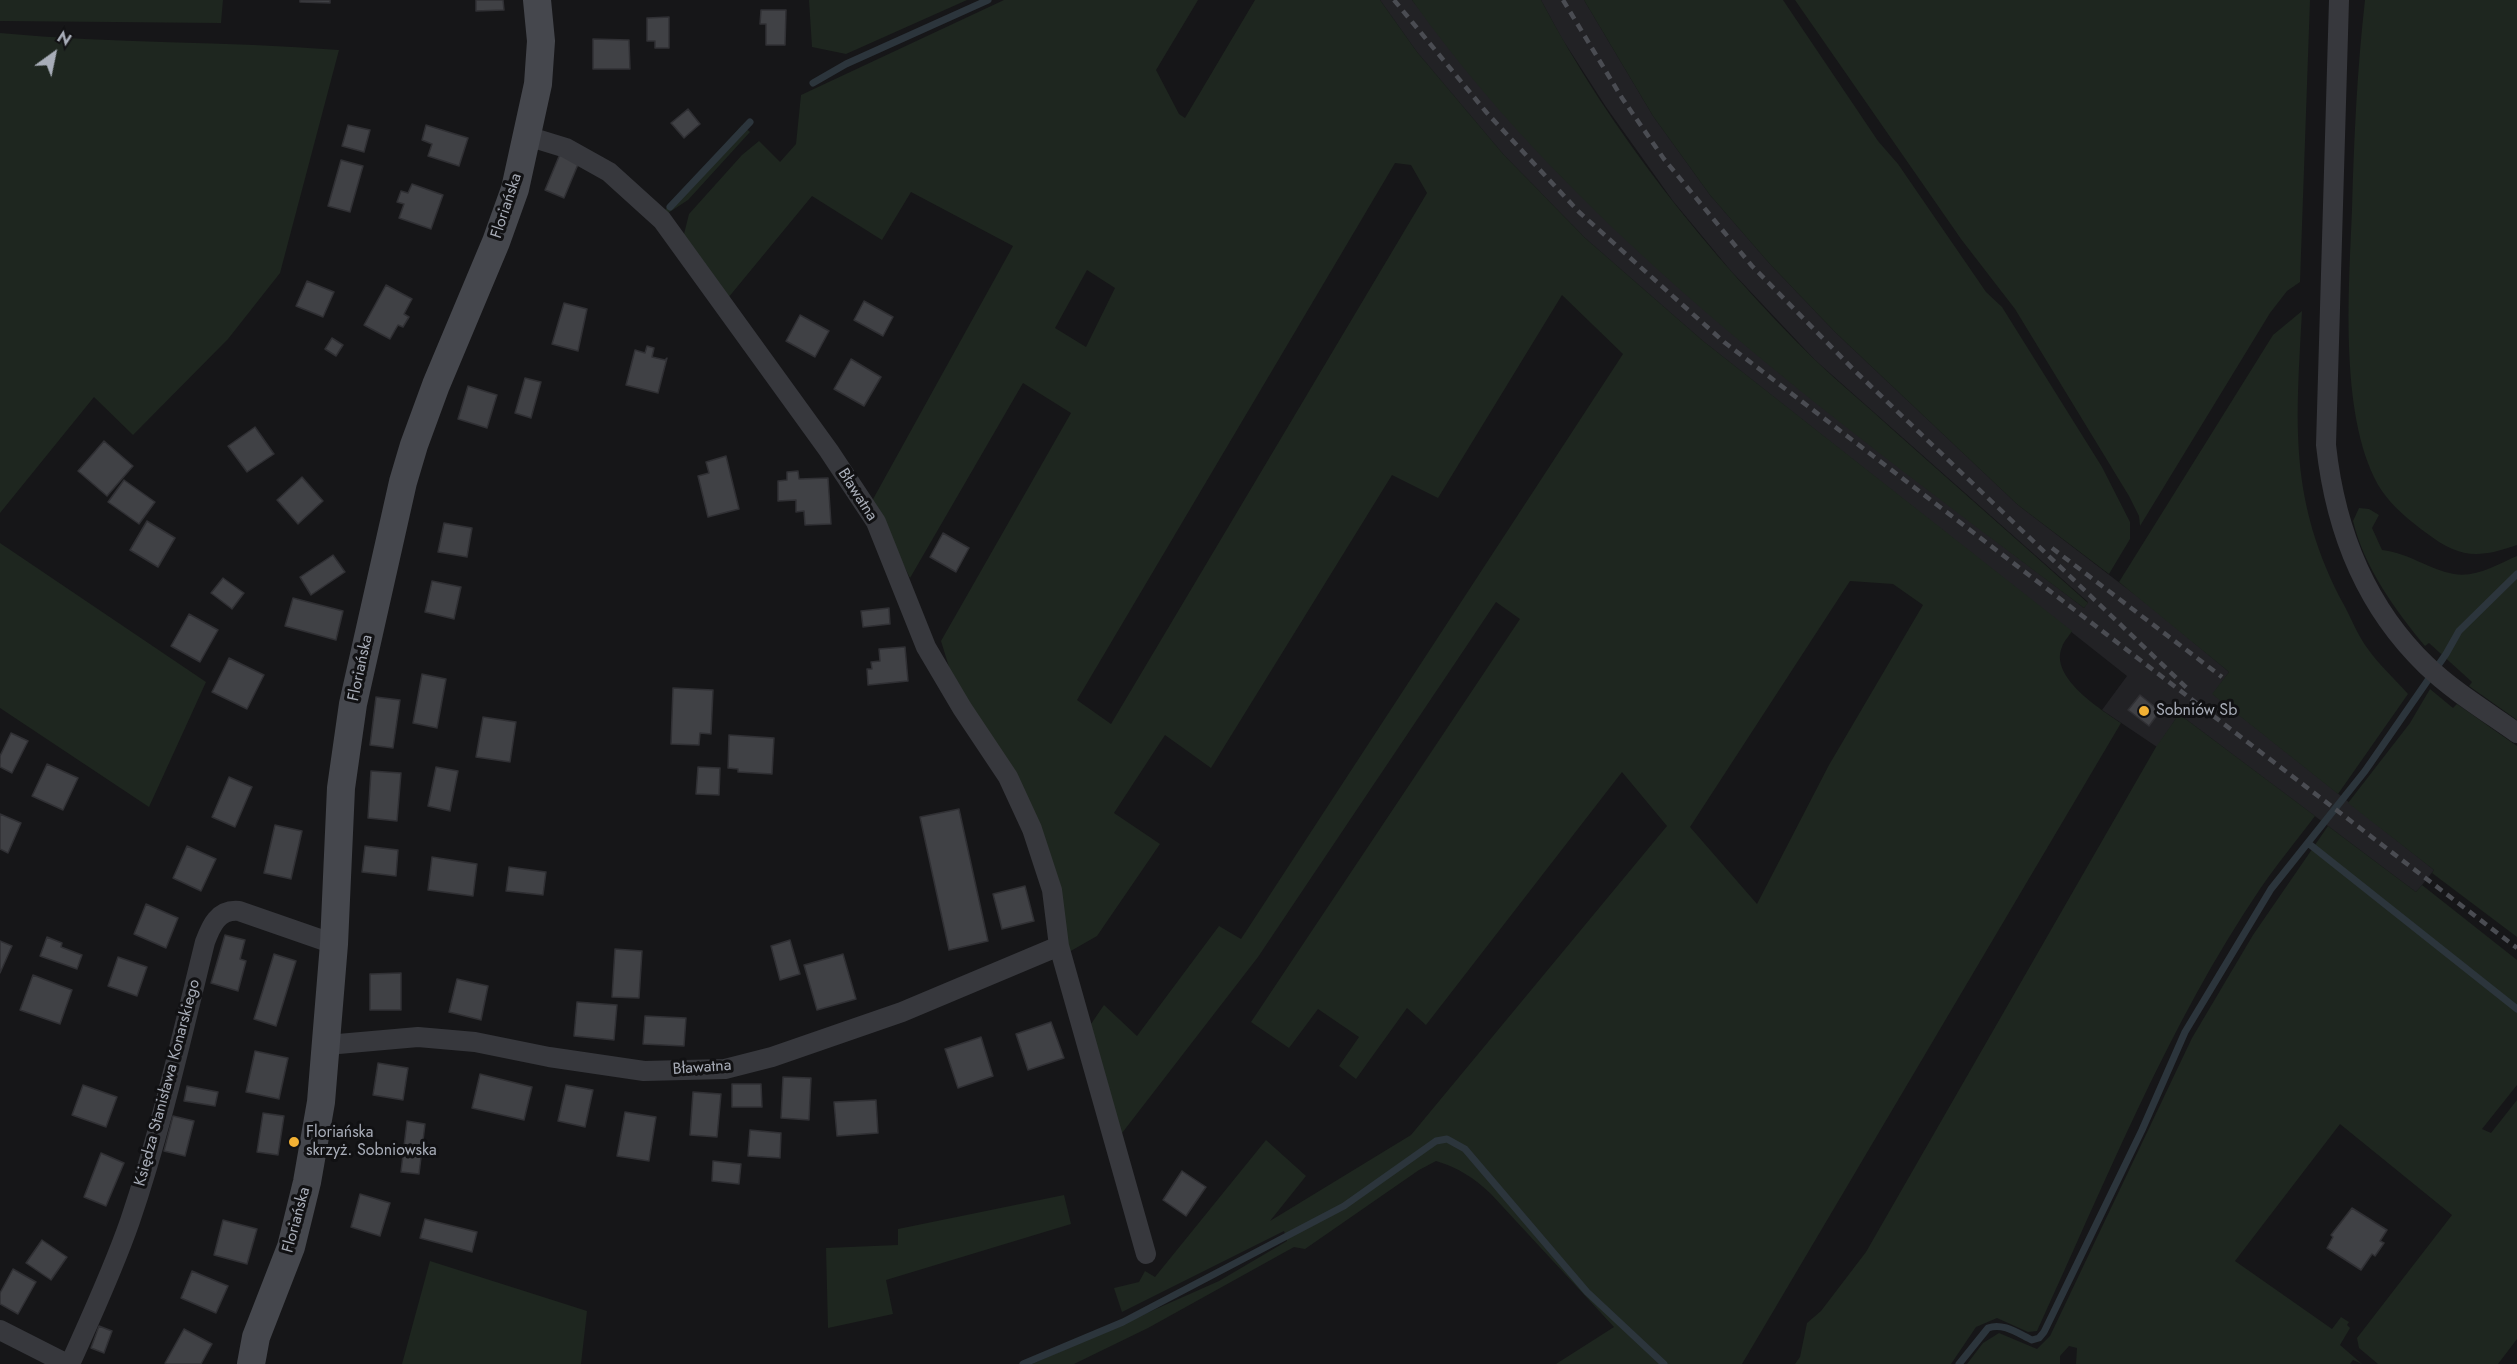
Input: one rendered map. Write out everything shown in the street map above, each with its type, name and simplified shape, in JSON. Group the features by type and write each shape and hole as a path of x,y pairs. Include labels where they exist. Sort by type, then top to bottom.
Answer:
{"street":[{"name":"Floriańska","path":"247,1360 291,1247 307,1182 321,1102 334,944 339,825 345,751 353,704 403,482 425,412 500,232 515,189 541,61 537,0"},
{"path":"2339,0 2326,445 2329,474 2338,516 2353,557 2377,604 2408,646 2432,670 2517,733"},
{"name":"Bławatna","path":"527,136 566,148 609,172 662,220 828,451 876,522 926,647 962,708 1008,777 1032,829 1052,890 1059,946 1146,1254"},
{"name":"Księdza Stanisława Konarskiego","path":"0,1330 68,1364 105,1288 130,1220 159,1127 205,942 214,921 226,911 239,910 334,944"},
{"name":"Bławatna","path":"327,1045 418,1037 475,1042 549,1057 645,1071 725,1069 772,1057 902,1012 1059,946"}],"shaded area":[{"path":"0,0 223,0 221,23 0,21"},
{"path":"809,0 967,0 846,54 812,47"},
{"path":"1004,0 1198,0 1156,70 1179,114 1185,118 1255,0 1380,0 1417,52 1503,154 1585,238 1703,341 2072,631 2062,647 2060,658 2063,670 2069,681 2079,691 2121,723 1742,1364 1556,1364 1614,1327 1491,1194 1466,1174 1436,1161 1419,1170 1305,1249 1294,1247 1148,1328 1074,1364 1032,1364 1219,1281 1287,1241 1284,1231 1122,1312 1114,1288 1139,1282 1145,1271 1155,1277 1266,1140 1306,1176 1270,1221 1411,1135 1667,826 1622,772 1426,1025 1407,1008 1356,1079 1339,1066 1359,1037 1318,1009 1289,1048 1251,1022 1520,619 1496,602 1258,957 1119,1137 1091,1024 1104,1005 1137,1036 1219,926 1241,939 1623,354 1562,295 1438,498 1392,475 1211,768 1165,735 1114,813 1160,844 1097,936 1069,952 1063,918 953,680 941,641 1071,413 1023,383 910,578 872,501 1013,246 911,192 882,240 812,196 728,298 683,238 689,214 742,155 759,141 780,162 796,144 801,95","holes":["1395,163 1411,165 1427,193 1111,724 1077,700","1087,270 1115,288 1086,347 1055,328","1850,581 1893,584 1923,605 1829,765 1757,904 1690,827"]},
{"path":"1380,0 1412,0 1493,101 1562,177 1941,499 2084,608 2088,602 1815,360 1731,271 1673,201 1606,107 1561,37 1541,0 1584,0 1653,116 1710,195 1769,263 1835,332 2018,505 2155,610 2229,672 2213,694 2434,870 2422,885 2416,892 2179,714 2157,747 2102,710 2127,676 1703,341 1585,238 1503,154 1417,52"},
{"path":"1412,0 1541,0 1568,49 1630,144 1699,234 1736,277 1823,368 2088,603 2084,608 1814,401 1724,328 1638,252 1556,172 1480,88"},
{"path":"1584,0 1783,0 1878,141 1898,164 1986,292 2002,307 2102,467 2130,522 2130,539 2109,574 2018,505 1835,332 1769,263 1710,195 1653,116"},
{"path":"1795,0 2310,0 2300,282 2287,291 2270,313 2140,526 2139,516 2129,496 2015,309 1961,239"},
{"path":"2365,0 2517,0 2517,545 2491,553 2469,553 2448,547 2402,513 2382,491 2368,463 2358,429 2349,354 2349,277 2355,131"},
{"path":"0,33 42,37 339,50 280,273 228,339 133,435 94,397 0,513"},
{"path":"742,125 750,132 688,200 665,215 663,212"},
{"path":"2302,311 2298,426 2305,496 2313,531 2326,567 2362,640 2408,694 2338,794 2212,694 2229,672 2119,582 2273,335"},
{"path":"2359,508 2369,509 2379,515 2372,528 2382,550 2401,554 2445,572 2470,574 2487,570 2517,556 2517,720 2469,686 2472,682 2429,643 2425,646 2403,618 2373,571 2358,538 2353,521"},
{"path":"0,543 206,682 149,807 0,708"},
{"path":"2430,689 2453,708 2457,704 2517,746 2517,937 2432,873 2434,870 2348,803 2410,723"},
{"path":"2179,714 2315,816 2260,889 2196,994 2113,1161 2037,1331 2028,1332 1997,1318 1976,1327 1951,1364 1795,1364 1800,1357 1807,1323 1821,1311 1866,1252 2156,747"},
{"path":"2328,826 2416,892 2422,885 2517,960 2517,1085 2482,1129 2491,1133 2517,1100 2517,1339 2498,1364 2378,1364 2359,1348 2357,1338 2452,1215 2340,1124 2235,1261 2332,1329 2341,1317 2349,1322 2347,1325 2350,1328 2340,1345 2362,1364 2353,1360 2350,1364 2076,1364 2077,1348 2069,1346 2060,1356 2060,1364 1967,1364 1983,1343 1999,1333 2037,1349 2050,1336 2192,1038 2253,935"},
{"path":"1064,1195 1071,1224 886,1280 893,1314 828,1328 826,1248 898,1245 898,1229"},
{"path":"430,1261 587,1311 581,1364 402,1364"}],"building":[{"path":"300,0 330,0 330,3 300,2"},
{"path":"476,0 503,0 504,10 476,11"},
{"path":"761,10 786,10 785,45 766,45 766,24 760,24"},
{"path":"669,17 669,48 655,48 655,41 647,41 647,18"},
{"path":"593,39 629,40 630,69 593,69"},
{"path":"688,109 700,124 684,138 671,123"},
{"path":"348,125 370,130 364,152 342,146"},
{"path":"426,125 468,138 459,166 428,156 432,144 422,140"},
{"path":"560,154 579,162 564,198 545,190"},
{"path":"341,160 363,166 350,212 328,206"},
{"path":"412,184 443,195 431,229 399,218 404,204 397,202 401,191 408,193"},
{"path":"307,281 334,292 323,317 296,306"},
{"path":"386,285 412,299 404,314 409,317 403,327 398,325 390,339 364,325"},
{"path":"864,301 893,317 883,336 854,320"},
{"path":"564,303 587,309 578,351 552,344"},
{"path":"800,315 829,331 815,357 786,341"},
{"path":"332,338 343,345 336,356 325,349"},
{"path":"647,346 654,348 652,357 665,360 667,358 658,393 626,385 635,350 645,353"},
{"path":"851,359 881,377 864,406 834,389"},
{"path":"525,378 541,382 531,418 515,413"},
{"path":"468,386 497,395 487,428 458,419"},
{"path":"255,427 274,454 247,472 228,446"},
{"path":"104,441 133,466 107,496 78,471"},
{"path":"726,456 739,509 708,517 698,476 709,473 706,462"},
{"path":"798,471 799,479 828,478 831,524 805,525 804,511 796,512 796,500 778,501 778,481 787,480 787,472"},
{"path":"302,477 323,501 298,524 277,500"},
{"path":"124,480 155,502 139,524 108,502"},
{"path":"147,521 175,538 158,567 130,550"},
{"path":"444,523 472,528 467,557 438,552"},
{"path":"943,533 969,548 956,572 930,557"},
{"path":"333,555 345,572 311,595 300,577"},
{"path":"223,578 244,593 232,609 211,593"},
{"path":"432,581 461,587 454,619 425,612"},
{"path":"293,598 343,611 336,640 285,626"},
{"path":"889,608 890,624 863,627 861,611"},
{"path":"189,614 218,630 200,662 171,646"},
{"path":"905,647 908,681 868,685 867,669 872,669 871,662 880,661 879,649"},
{"path":"229,658 264,675 247,709 212,692"},
{"path":"422,674 446,679 437,728 413,723"},
{"path":"673,688 713,690 711,734 700,733 699,745 671,744"},
{"name":"Sobniów Sb","path":"2140,695 2160,711 2149,726 2128,710"},
{"path":"376,697 400,700 393,748 370,745"},
{"path":"483,717 516,722 510,762 476,757"},
{"path":"11,733 28,741 12,773 0,767 0,756"},
{"path":"729,735 774,738 772,774 738,772 738,769 728,768"},
{"path":"47,764 78,778 63,810 32,796"},
{"path":"436,767 458,771 450,811 428,806"},
{"path":"698,767 720,768 719,795 696,794"},
{"path":"371,771 401,773 397,821 368,818"},
{"path":"229,777 252,787 235,827 212,817"},
{"path":"959,809 988,941 949,950 920,817"},
{"path":"0,814 21,823 8,853 0,849"},
{"path":"275,825 302,831 291,879 264,873"},
{"path":"187,846 216,859 201,891 173,878"},
{"path":"365,846 398,850 396,876 362,872"},
{"path":"432,857 477,864 473,896 428,890"},
{"path":"509,867 546,872 543,895 506,891"},
{"path":"1025,886 1034,921 1002,929 993,894"},
{"path":"146,904 178,918 166,948 134,934"},
{"path":"225,935 245,940 240,959 246,961 238,991 211,983"},
{"path":"47,937 62,943 61,947 82,955 77,969 40,956"},
{"path":"790,940 800,974 780,980 771,946"},
{"path":"0,941 12,946 0,973"},
{"path":"615,949 642,951 639,998 612,997"},
{"path":"274,954 296,961 276,1026 254,1019"},
{"path":"843,954 856,999 817,1010 804,965"},
{"path":"118,957 147,967 137,996 108,986"},
{"path":"401,973 401,1010 370,1010 370,974"},
{"path":"33,975 72,990 60,1024 20,1010"},
{"path":"457,979 488,986 481,1020 449,1012"},
{"path":"577,1002 617,1005 614,1040 574,1036"},
{"path":"645,1016 686,1018 684,1046 643,1044"},
{"path":"1051,1022 1064,1058 1028,1070 1016,1034"},
{"path":"981,1037 993,1076 958,1088 945,1049"},
{"path":"255,1051 288,1058 279,1099 246,1092"},
{"path":"378,1063 408,1068 403,1100 373,1095"},
{"path":"480,1074 532,1087 524,1120 472,1108"},
{"path":"783,1077 811,1078 809,1120 781,1118"},
{"path":"732,1084 761,1084 762,1107 732,1107"},
{"path":"83,1085 117,1097 106,1127 72,1115"},
{"path":"566,1085 593,1090 585,1127 558,1121"},
{"path":"187,1086 218,1092 215,1106 184,1101"},
{"path":"693,1092 721,1094 717,1137 690,1135"},
{"path":"876,1100 878,1133 837,1136 834,1102"},
{"path":"625,1112 656,1117 649,1161 617,1156"},
{"path":"263,1113 284,1116 278,1155 257,1152"},
{"path":"173,1116 194,1121 185,1156 164,1151"},
{"path":"407,1121 425,1124 419,1174 401,1172"},
{"path":"750,1130 781,1133 780,1158 748,1156"},
{"path":"101,1153 124,1163 106,1206 84,1197"},
{"path":"713,1161 741,1164 739,1184 712,1181"},
{"path":"1182,1171 1206,1187 1186,1216 1163,1200"},
{"path":"360,1194 390,1203 380,1236 351,1227"},
{"path":"2352,1208 2387,1230 2380,1241 2384,1243 2375,1256 2372,1254 2361,1270 2327,1248 2333,1237 2331,1235"},
{"path":"425,1219 477,1232 472,1252 420,1238"},
{"path":"223,1220 257,1229 247,1264 214,1255"},
{"path":"42,1240 67,1257 51,1280 26,1263"},
{"path":"13,1269 36,1282 18,1314 0,1304 0,1293"},
{"path":"192,1271 228,1286 216,1313 181,1298"},
{"path":"99,1326 112,1331 104,1353 91,1348"},
{"path":"184,1329 212,1344 201,1364 165,1363"}],"waterway":[{"path":"813,83 846,64 988,0"},
{"path":"670,207 750,122"},
{"path":"1959,1364 1988,1328 1999,1326 2032,1340 2039,1338 2044,1332 2142,1130 2185,1032 2271,889 2365,771 2446,654 2459,631 2517,574"},
{"path":"2308,843 2517,1009"},
{"path":"1023,1364 1123,1322 1344,1206 1436,1141 1447,1139 1465,1149 1587,1292 1664,1364"}],"railway":[{"path":"1394,0 1487,113 1579,212 1724,342 2517,948"},
{"path":"1563,0 1622,98 1664,159 1752,266 1855,371 2189,690"},
{"path":"2052,548 2222,677"}],"place":[{"name":"Sobniów Sb","path":"2144,711"},
{"name":"Floriańska skrzyż. Sobniowska","path":"294,1142"}]}
